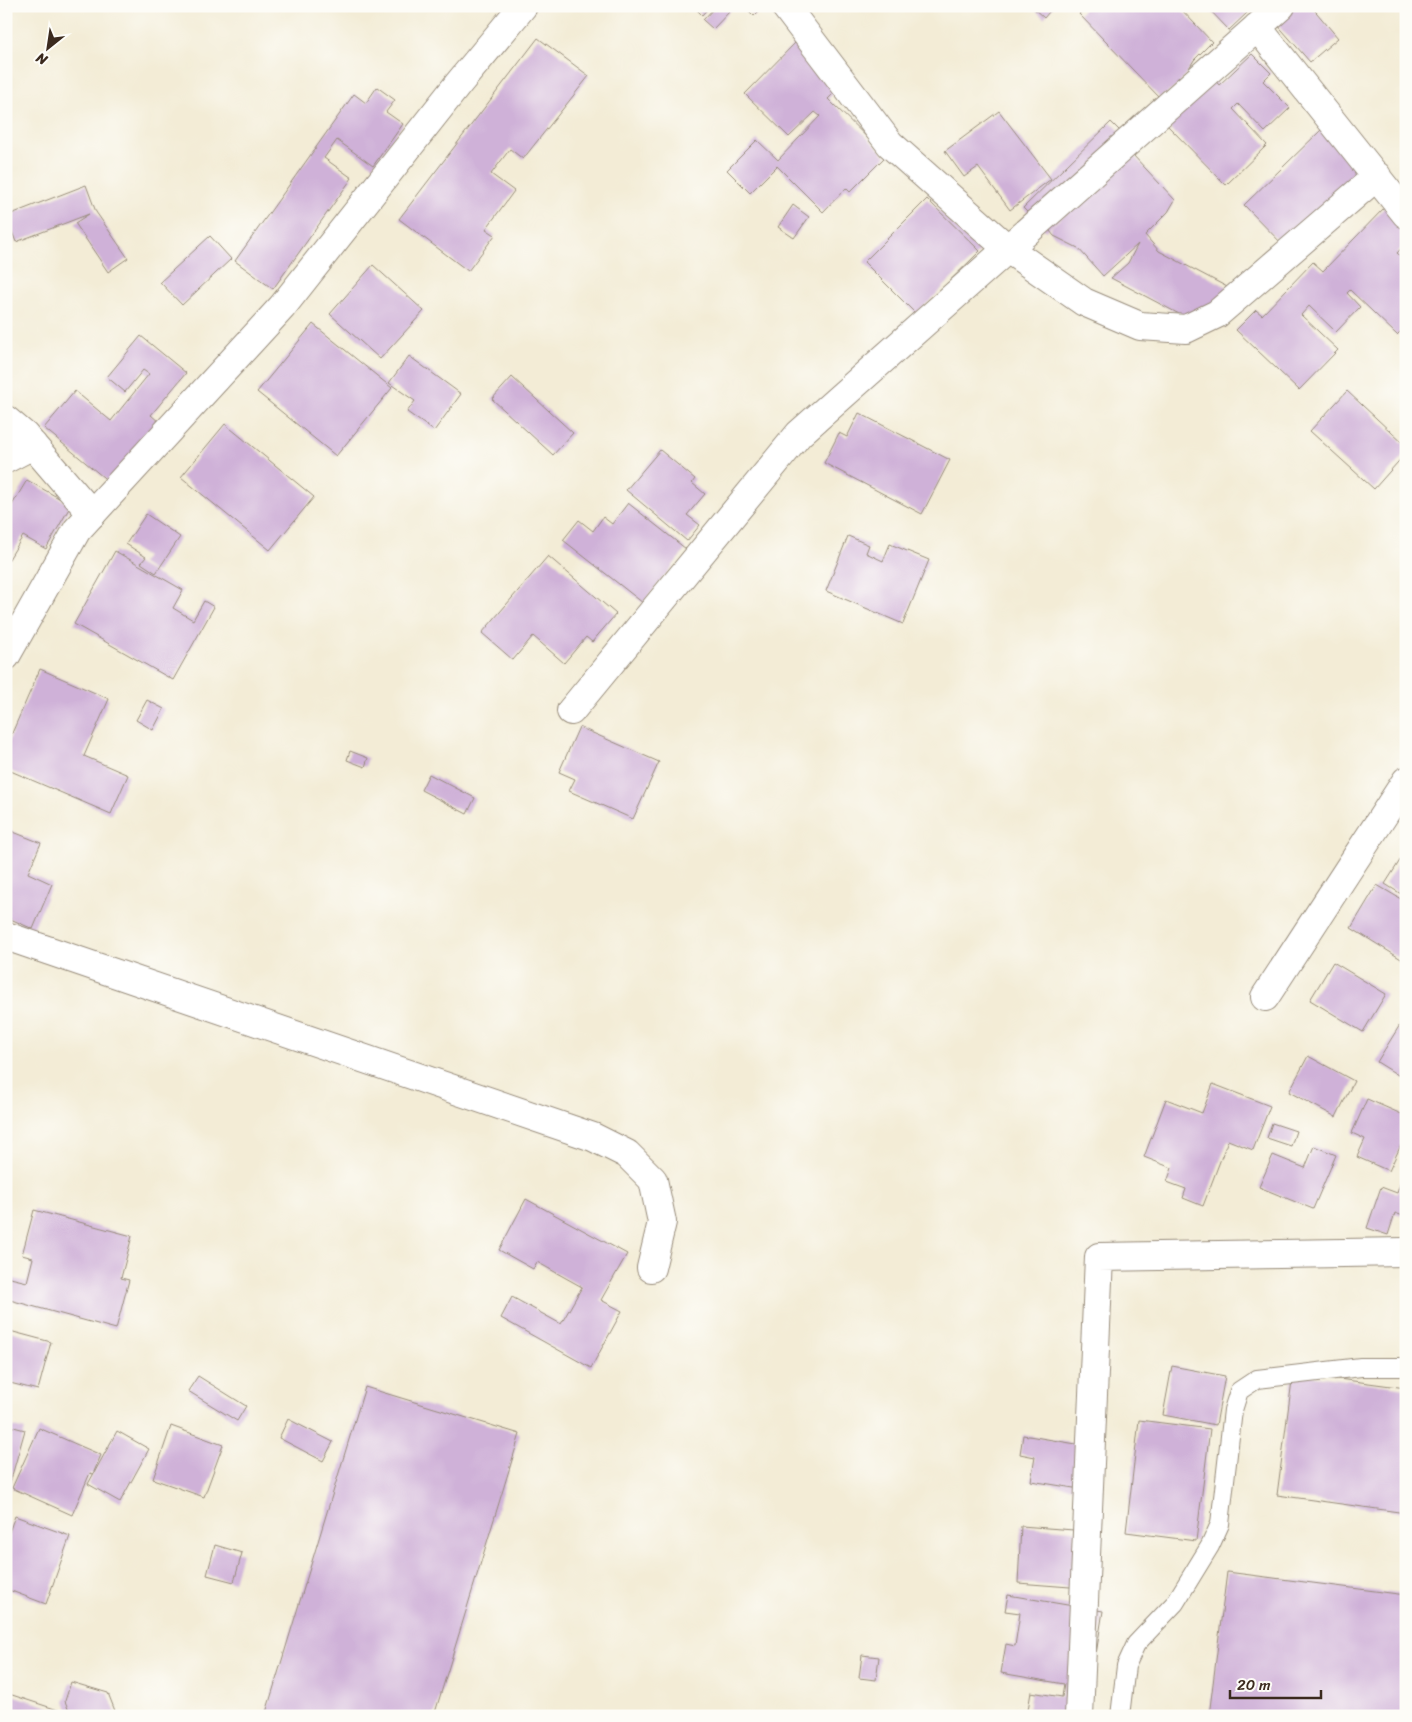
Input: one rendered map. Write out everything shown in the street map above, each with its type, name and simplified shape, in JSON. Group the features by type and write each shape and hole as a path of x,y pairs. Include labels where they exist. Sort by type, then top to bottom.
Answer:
{"street":[{"path":"6,656 77,530 282,307 459,83 524,6"},
{"path":"785,6 890,144 1008,249 1084,302 1140,326 1186,330 1217,314 1376,176"},
{"path":"571,711 799,434 1281,6"},
{"path":"1257,27 1406,214"},
{"path":"6,420 33,445 92,514"},
{"path":"6,459 33,445"},
{"path":"1265,996 1406,781"},
{"path":"6,936 594,1137 627,1154 654,1180 662,1222 651,1268"},
{"path":"1079,1716 1099,1257 1406,1252"}],"lane":[{"path":"1120,1716 1126,1666 1136,1644 1174,1603 1210,1546 1220,1524 1233,1410 1239,1391 1258,1379 1361,1367 1406,1367"}],"building":[{"path":"693,6 710,6 702,15"},
{"path":"716,6 727,6 731,10 713,29 703,20"},
{"path":"744,6 764,6 754,16"},
{"path":"1031,6 1054,6 1044,18"},
{"path":"1087,6 1152,6 1158,9 1159,6 1178,6 1212,42 1194,60 1179,85 1160,98 1079,14"},
{"path":"1206,6 1243,6 1248,12 1229,30"},
{"path":"1292,6 1311,6 1338,38 1310,62 1275,22"},
{"path":"538,38 589,76 523,159 510,149 491,174 514,191 486,229 495,235 468,271 399,219"},
{"path":"798,40 843,84 828,99 886,156 850,192 846,188 823,212 777,166 750,193 727,170 757,140 778,160 820,116 815,112 789,137 745,94"},
{"path":"1252,54 1271,73 1263,81 1290,108 1265,132 1238,104 1233,109 1267,145 1226,185 1167,125 1214,79 1219,85"},
{"path":"377,87 395,100 386,112 403,124 373,166 337,140 324,158 352,178 273,289 235,261 354,94 366,103"},
{"path":"999,111 1051,179 1010,210 978,167 964,177 945,151"},
{"path":"1111,122 1134,145 1046,231 1023,208"},
{"path":"1322,129 1367,175 1289,251 1244,205"},
{"path":"1132,154 1175,200 1168,212 1145,235 1159,251 1231,289 1200,325 1111,278 1128,263 1138,244 1103,276 1078,248 1054,236 1050,231 1052,226"},
{"path":"86,185 96,212 128,258 108,272 75,223 89,214 16,242 6,216"},
{"path":"927,199 980,251 916,314 864,262"},
{"path":"793,205 809,217 794,238 778,227"},
{"path":"1385,207 1406,227 1406,243 1397,253 1406,261 1406,326 1397,335 1350,290 1347,293 1360,307 1336,332 1309,306 1301,315 1338,350 1299,390 1236,330 1256,310 1262,315 1313,262 1323,271"},
{"path":"210,236 231,259 182,305 160,282"},
{"path":"373,265 424,311 380,359 330,314"},
{"path":"313,324 392,388 336,456 257,392"},
{"path":"141,336 186,373 151,415 159,422 109,482 44,428 75,391 111,421 149,374 143,370 125,392 107,377"},
{"path":"409,356 461,394 434,431 407,412 415,401 389,383"},
{"path":"512,377 573,433 553,455 492,399"},
{"path":"1347,391 1406,446 1406,453 1374,489 1310,431"},
{"path":"859,413 950,460 922,514 824,463 839,433 847,437"},
{"path":"225,424 314,497 270,550 181,477"},
{"path":"660,450 695,479 692,483 705,494 687,515 700,525 687,541 626,490"},
{"path":"27,480 71,505 46,549 23,536 6,564 6,515"},
{"path":"628,503 686,549 643,603 563,540 579,520 593,531 603,517 612,524"},
{"path":"146,514 180,537 156,573 141,563 146,557 126,544"},
{"path":"848,536 869,545 866,553 883,561 890,544 929,560 903,624 826,591"},
{"path":"115,551 183,590 173,608 193,620 204,601 214,607 173,680 74,624"},
{"path":"548,556 616,614 592,642 586,637 564,663 533,636 513,660 482,633"},
{"path":"40,669 109,699 84,756 128,775 111,814 6,769 6,747"},
{"path":"147,700 164,709 153,730 136,720"},
{"path":"579,727 659,762 633,819 569,791 575,779 559,772"},
{"path":"350,751 368,758 365,767 347,760"},
{"path":"429,774 475,798 467,814 421,790"},
{"path":"6,829 41,843 28,873 52,884 33,929 6,917"},
{"path":"1406,851 1406,897 1385,884"},
{"path":"1377,885 1406,902 1406,962 1351,928"},
{"path":"1333,962 1386,994 1363,1032 1310,1000"},
{"path":"1406,1015 1406,1080 1377,1062"},
{"path":"1308,1056 1354,1081 1336,1117 1289,1092"},
{"path":"1213,1084 1270,1106 1253,1150 1228,1140 1203,1206 1183,1198 1186,1189 1167,1182 1172,1168 1144,1157 1166,1099 1202,1113"},
{"path":"1367,1099 1406,1116 1406,1134 1389,1171 1357,1157 1365,1139 1352,1133"},
{"path":"1272,1123 1296,1131 1291,1146 1267,1138"},
{"path":"1314,1146 1336,1155 1313,1209 1259,1187 1273,1155 1305,1168"},
{"path":"1405,1157 1406,1217 1395,1213 1388,1235 1367,1228 1381,1187 1397,1193 1405,1170 1401,1169"},
{"path":"526,1199 627,1254 601,1300 622,1311 591,1368 501,1318 512,1297 561,1324 582,1287 537,1262 533,1269 499,1250"},
{"path":"34,1210 132,1236 121,1278 129,1280 116,1329 6,1299 6,1277 27,1282 33,1258 22,1255"},
{"path":"6,1330 51,1342 38,1390 6,1382"},
{"path":"1172,1366 1225,1376 1216,1425 1163,1415"},
{"path":"1293,1373 1406,1388 1406,1513 1277,1495"},
{"path":"198,1376 246,1406 237,1421 188,1391"},
{"path":"365,1387 520,1434 434,1716 265,1716"},
{"path":"288,1419 333,1442 323,1461 279,1438"},
{"path":"1139,1420 1210,1429 1196,1541 1126,1532"},
{"path":"6,1425 25,1430 7,1493 6,1493"},
{"path":"171,1426 223,1445 204,1497 153,1479"},
{"path":"39,1428 101,1455 93,1474 90,1473 72,1515 12,1488"},
{"path":"117,1431 149,1449 120,1502 88,1484"},
{"path":"1023,1435 1094,1447 1086,1490 1031,1481 1035,1457 1020,1454"},
{"path":"15,1516 70,1536 46,1604 6,1589 6,1540"},
{"path":"1021,1526 1100,1532 1096,1589 1018,1583"},
{"path":"215,1545 242,1553 234,1582 207,1575"},
{"path":"1227,1572 1406,1595 1406,1716 1209,1716"},
{"path":"1008,1595 1103,1611 1086,1716 1027,1716 1031,1692 1062,1697 1064,1684 1001,1673 1006,1644 1015,1646 1020,1613 1005,1611"},
{"path":"862,1655 879,1657 876,1680 859,1678"},
{"path":"71,1682 108,1693 117,1716 6,1716 6,1693 70,1714 65,1701"}]}
